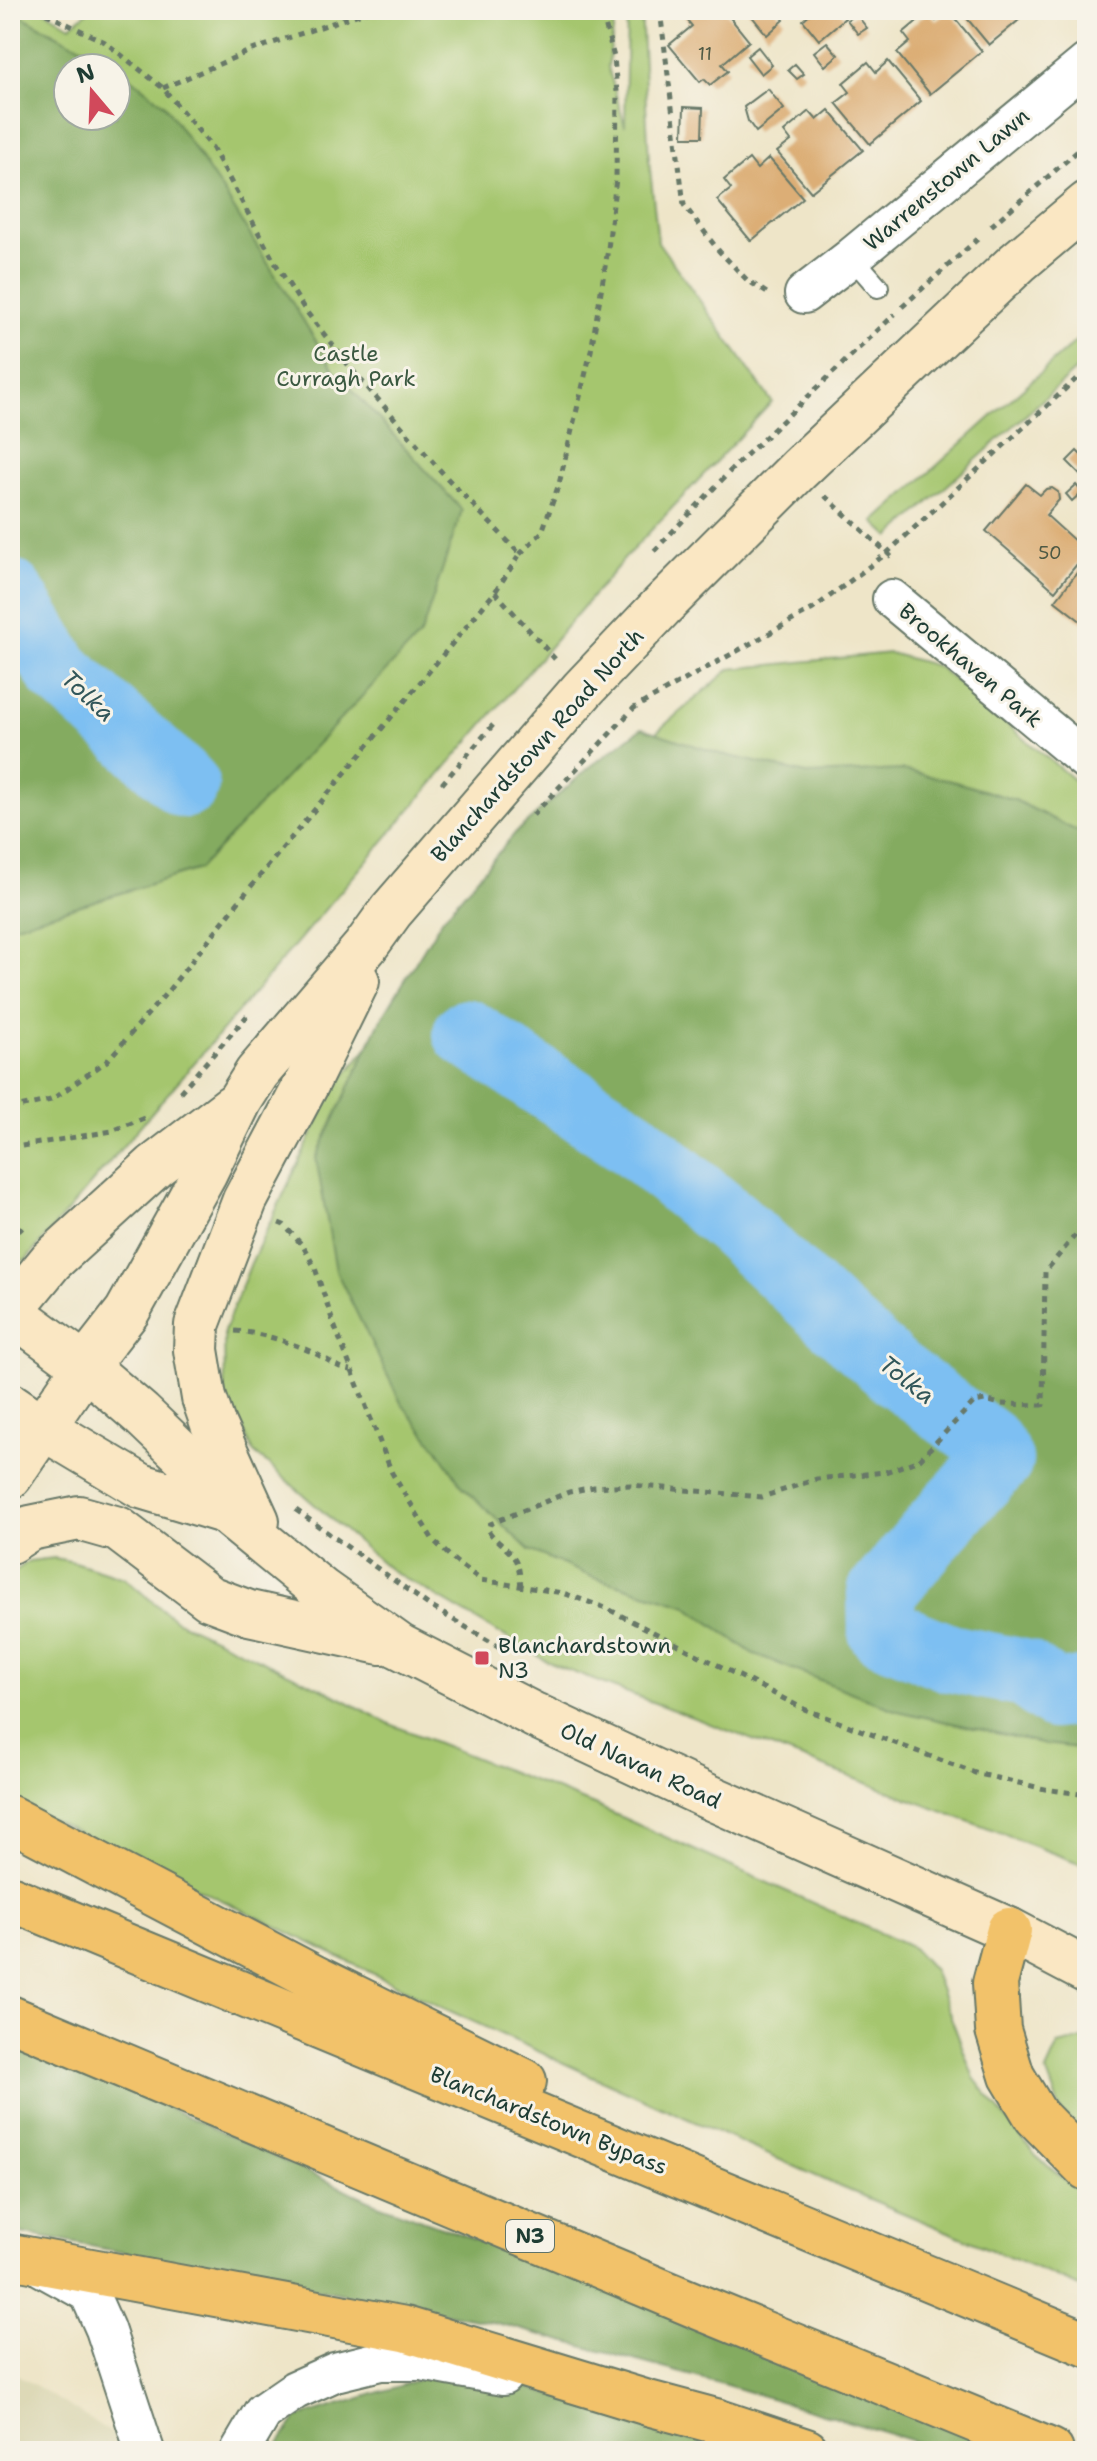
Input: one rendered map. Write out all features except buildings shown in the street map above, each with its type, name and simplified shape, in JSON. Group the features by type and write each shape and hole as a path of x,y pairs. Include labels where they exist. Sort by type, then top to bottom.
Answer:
{"highway":[{"path":"10,1818 313,1977 901,2265"},
{"name":"Blanchardstown Bypass","path":"10,1898 1087,2344"},
{"path":"1009,1930 995,1983 998,2030 1012,2076 1036,2116 1087,2168"},
{"name":"N3","path":"10,2018 1051,2451"},
{"path":"16,2257 405,2329 719,2422 806,2451"}],"street":[{"name":"Warrenstown Lawn","path":"804,294 1087,63"},
{"name":"Blanchardstown Road North","path":"10,1476 27,1416 85,1366 127,1312 257,1073 365,947 391,911 583,689 661,607 798,471 1018,262 1087,204"},
{"name":"Brookhaven Park","path":"892,599 1087,761"},
{"path":"272,1551 236,1477 204,1398 196,1350 197,1325 245,1200 306,1085 391,911"},
{"path":"10,1311 51,1261 155,1166 240,1100"},
{"name":"Old Navan Road","path":"10,1311 85,1366 141,1414 186,1457 224,1511 322,1591 399,1646 534,1715 707,1796 1009,1930 1087,1971"},
{"name":"Old Navan Road","path":"27,1416 141,1486 224,1511"},
{"path":"10,1541 30,1528 79,1518 118,1529 209,1598 249,1613 399,1646"},
{"path":"16,2257 58,2275 89,2293 105,2329 145,2451"},
{"path":"240,2451 263,2412 295,2390 335,2372 380,2361 422,2361 648,2403"}],"lane":[{"path":"852,257 878,287"}],"path":[{"path":"38,10 105,42 163,88 212,147 274,261 305,310 415,442 520,554"},
{"path":"163,88 252,50 371,10"},
{"path":"10,1109 51,1100 107,1061 495,592 520,554 542,532 559,484 591,351 608,249 616,178 617,92 608,26 601,10"},
{"path":"660,10 684,205 719,251 747,280 771,295 804,294"},
{"path":"528,820 634,708 813,609 887,553 1087,369"},
{"path":"798,471 887,553"},
{"path":"495,592 583,689"},
{"path":"10,1148 112,1131 162,1111"},
{"path":"245,1200 271,1220 284,1225 303,1246 315,1268 392,1473 433,1540 481,1580 563,1593 606,1608 804,1709 907,1749 975,1773 1087,1795"},
{"path":"521,1586 518,1565 508,1550 492,1537 488,1530 490,1524 569,1492 631,1485 762,1497 817,1479 885,1472 919,1460 974,1402 985,1400 1000,1404 1043,1405 1045,1272 1087,1224"},
{"path":"287,1502 310,1522 430,1606 507,1652"}],"shaded area":[{"path":"10,2370 141,2451 10,2451"}],"green space":[{"name":"Castle Curragh Park","path":"10,10 44,10 70,26 90,10 616,10 608,67 625,126 627,10 641,10 649,160 658,242 772,402 625,558 26,1260 10,1261"},
{"path":"14,12 70,42 98,52 52,52 52,132 132,132 132,79 164,104 226,196 334,370 462,510 421,634 199,869 10,927 10,18"},
{"path":"1087,331 1087,360 890,537 874,522"},
{"path":"890,653 937,666 1087,791 1087,1866 554,1665 389,1569 254,1452 225,1394 224,1331 251,1263 332,1092 534,837 730,669"},
{"path":"642,728 717,753 807,774 903,770 956,782 1015,800 1087,836 1087,1749 1045,1744 898,1711 752,1653 685,1605 592,1577 529,1550 463,1487 401,1403 336,1271 316,1158 380,1021 442,919 516,832 591,766"},
{"path":"55,1558 124,1578 175,1620 390,1724 594,1805 913,1948 933,1970 974,2078 1036,2156 1087,2198 1087,2290 834,2184 590,2075 10,1800 10,1575 29,1561"},
{"path":"1087,2038 1087,2135 1061,2112 1046,2071 1058,2045"},
{"path":"10,2040 156,2102 375,2203 683,2314 1025,2451 947,2451 726,2385 497,2323 10,2231"},
{"path":"434,2375 522,2386 748,2451 274,2451 297,2418"}],"waterway":[{"name":"Tolka","path":"10,593 59,671 185,784"},
{"name":"Tolka","path":"467,1033 633,1142 733,1224 896,1373 989,1443 999,1460 954,1507 881,1593 882,1631 949,1658 1024,1673 1055,1695 1080,1691 1087,1697"}],"place":[{"name":"Blanchardstown N3","path":"482,1658"}]}
